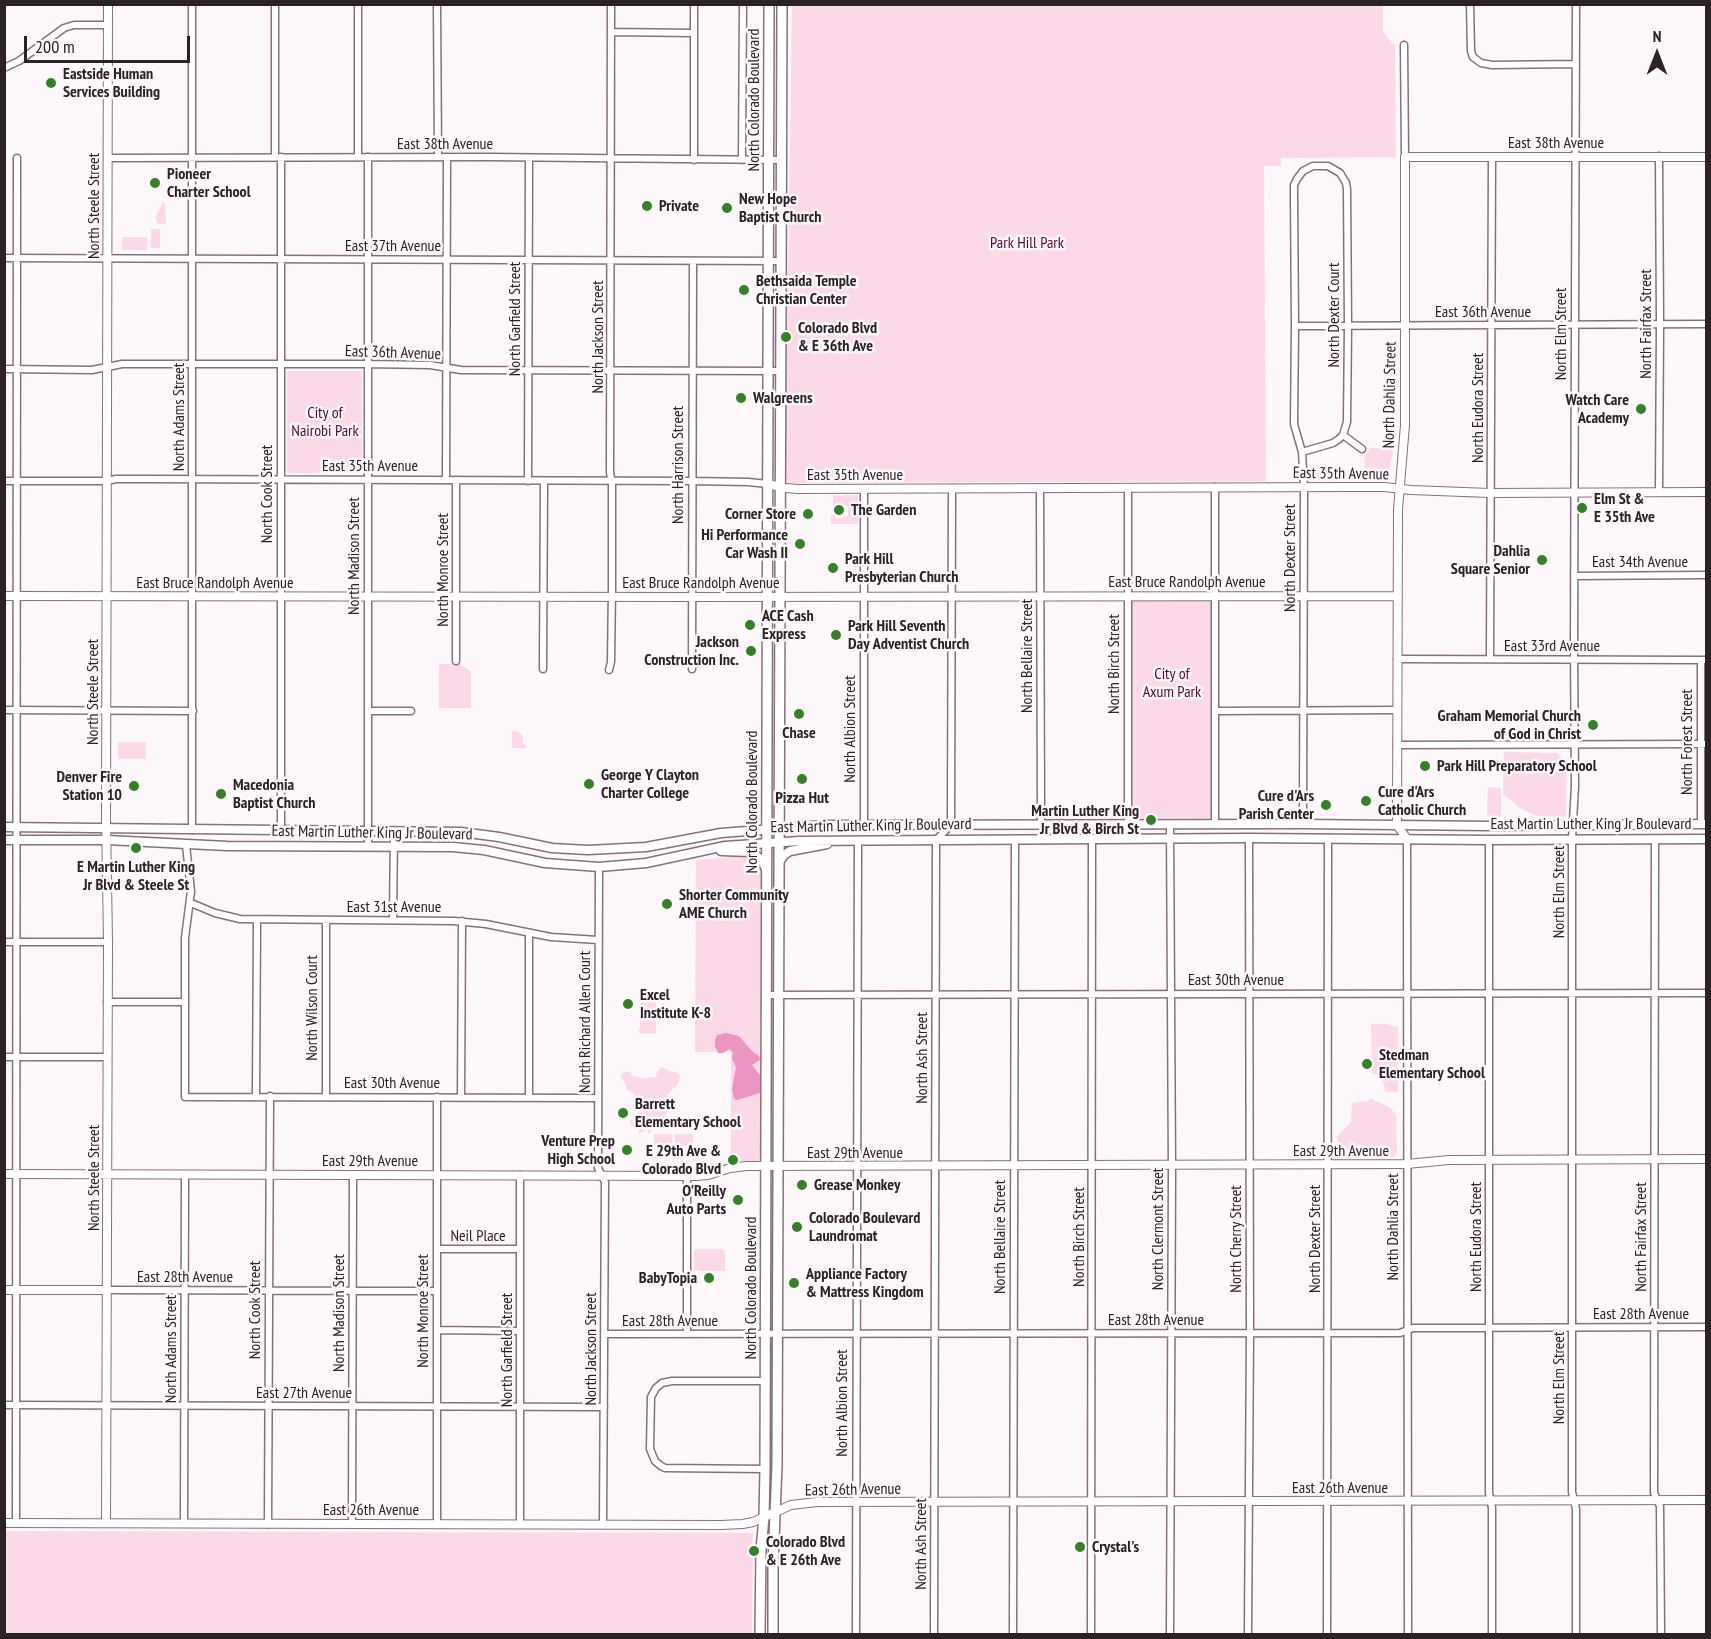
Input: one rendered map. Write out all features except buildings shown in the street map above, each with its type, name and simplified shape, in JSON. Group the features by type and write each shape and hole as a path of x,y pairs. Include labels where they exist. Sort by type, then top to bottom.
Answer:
{"main road":[{"name":"North Colorado Boulevard","path":"760,1635 766,1335 770,4"},
{"name":"North Colorado Boulevard","path":"772,1635 778,1335 782,4"},
{"name":"East Martin Luther King Jr Boulevard","path":"4,827 470,833 552,848 597,850 638,848 714,834 820,825 1128,825 1215,820 1397,825 1704,824"},
{"name":"East Martin Luther King Jr Boulevard","path":"4,840 107,840 186,849 446,847 475,849 545,863 598,867 646,862 725,846 767,842 1092,839 1249,841 1707,839"},
{"path":"779,862 790,851 847,840"},
{"path":"691,852 752,852 761,859 767,873"}],"street":[{"name":"North Steele Street","path":"106,1523 108,4"},
{"name":"North Adams Street","path":"192,4 192,830"},
{"name":"North Cook Street","path":"275,4 281,364 281,830"},
{"path":"358,4 358,157"},
{"path":"437,4 438,157"},
{"name":"North Jackson Street","path":"609,670 612,597 611,4"},
{"path":"694,4 694,160"},
{"name":"North Colorado Boulevard","path":"742,160 743,4"},
{"path":"1470,4 1471,51 1473,57 1481,63 1492,65 1576,64"},
{"name":"North Elm Street","path":"1576,4 1575,744 1572,839 1572,1492 1576,1509 1576,1635"},
{"path":"4,68 19,61 64,28 74,25 108,25"},
{"path":"612,32 694,33"},
{"name":"North Dahlia Street","path":"1397,825 1399,489 1405,433 1404,45"},
{"name":"North Fairfax Street","path":"1659,156 1659,492"},
{"name":"North Madison Street","path":"368,157 368,847"},
{"path":"446,480 447,157"},
{"name":"East 38th Avenue","path":"108,158 447,157 782,160"},
{"name":"East 38th Avenue","path":"1405,157 1707,157"},
{"name":"North Eudora Street","path":"1490,659 1492,157"},
{"path":"16,1523 18,158"},
{"name":"North Garfield Street","path":"528,480 529,158"},
{"name":"North Dexter Court","path":"1320,165 1337,170 1346,183 1347,422 1342,435"},
{"name":"North Dexter Street","path":"1303,824 1304,487 1302,452 1294,424 1294,185 1304,171 1320,165"},
{"name":"East 37th Avenue","path":"4,258 781,261"},
{"name":"North Harrison Street","path":"692,669 693,261"},
{"name":"East 36th Avenue","path":"1295,326 1707,324"},
{"name":"East 36th Avenue","path":"4,369 92,370 122,364 368,364 430,365 461,370 781,371"},
{"path":"1302,452 1333,443 1342,435 1362,449"},
{"name":"East 35th Avenue","path":"4,481 107,482 116,479 193,479 692,481 748,482 799,489 1384,487 1490,493 1707,492"},
{"name":"North Monroe Street","path":"456,480 456,661"},
{"path":"543,669 544,481"},
{"path":"1215,487 1215,820"},
{"path":"936,840 951,825 952,488"},
{"name":"North Bellaire Street","path":"1040,488 1041,825"},
{"name":"North Birch Street","path":"1128,488 1128,840"},
{"name":"North Albion Street","path":"864,489 864,825"},
{"name":"East 34th Avenue","path":"1574,576 1707,575"},
{"name":"East Bruce Randolph Avenue","path":"4,596 1397,596"},
{"name":"East 33rd Avenue","path":"1397,659 1704,660"},
{"name":"North Forest Street","path":"1704,660 1704,824"},
{"path":"4,710 193,711"},
{"path":"1215,711 1397,710"},
{"path":"368,711 411,711"},
{"path":"1397,748 1704,744"},
{"name":"North Clermont Street","path":"1170,824 1170,1635"},
{"path":"1397,825 1407,839"},
{"path":"393,919 394,832"},
{"name":"North Birch Street","path":"1092,839 1092,1635"},
{"name":"North Dahlia Street","path":"1407,839 1406,1478 1408,1635"},
{"name":"North Fairfax Street","path":"1655,839 1654,1493 1660,1506 1660,1635"},
{"name":"North Albion Street","path":"856,1635 858,840"},
{"name":"North Ash Street","path":"934,1635 936,840"},
{"name":"North Bellaire Street","path":"1013,1635 1015,840"},
{"name":"North Eudora Street","path":"1489,840 1489,1328 1492,1635"},
{"name":"North Cherry Street","path":"1248,1635 1249,841"},
{"name":"North Dexter Street","path":"1327,1635 1328,841"},
{"path":"107,1002 185,1002 185,938 191,903 186,849"},
{"name":"North Richard Allen Court","path":"598,867 598,1168 601,1175"},
{"name":"East 31st Avenue","path":"191,903 229,918 462,921 529,934 598,940"},
{"path":"256,1096 257,920"},
{"name":"North Wilson Court","path":"326,920 326,1096"},
{"path":"461,1098 462,921"},
{"path":"529,934 529,1098"},
{"path":"4,942 108,942"},
{"name":"East 30th Avenue","path":"766,995 1707,993"},
{"name":"East 30th Avenue","path":"185,1002 185,1097 598,1098"},
{"path":"4,1057 107,1057"},
{"name":"North Cook Street","path":"268,1524 270,1096"},
{"name":"North Monroe Street","path":"436,1097 436,1524"},
{"name":"East 29th Avenue","path":"4,1173 601,1175 687,1179 736,1167 766,1166 856,1169 935,1166 1407,1164 1449,1160 1707,1160"},
{"name":"North Adams Street","path":"184,1523 185,1175"},
{"name":"North Madison Street","path":"352,1524 353,1175"},
{"name":"North Garfield Street","path":"520,1175 520,1524"},
{"name":"North Jackson Street","path":"601,1175 604,1182 603,1525"},
{"path":"687,1179 687,1334"},
{"name":"Neil Place","path":"437,1249 520,1249"},
{"name":"East 28th Avenue","path":"4,1290 437,1292"},
{"name":"East 28th Avenue","path":"604,1334 1400,1333 1413,1328 1707,1327"},
{"path":"437,1330 520,1331"},
{"path":"765,1381 672,1381 662,1383 651,1397 650,1449 655,1461 665,1468 765,1469"},
{"name":"East 27th Avenue","path":"4,1406 604,1407"},
{"name":"East 26th Avenue","path":"4,1523 721,1525 743,1524 800,1503 1707,1500"}],"green space":[{"name":"Park Hill Park","path":"792,5 1383,5 1383,32 1395,46 1396,157 1281,158 1281,166 1264,166 1266,481 789,483 785,474"},
{"path":"165,201 166,224 158,224 156,217"},
{"path":"151,229 160,229 160,248 151,248"},
{"path":"122,237 147,237 147,250 122,250"},
{"name":"City of Nairobi Park","path":"287,371 362,371 362,473 287,473"},
{"path":"1370,448 1394,448 1388,475 1364,476 1365,456"},
{"path":"858,495 858,524 831,524 831,515 835,515 836,519 848,516 848,506 833,506 833,496"},
{"name":"City of Axum Park","path":"1132,601 1211,601 1211,818 1132,818"},
{"path":"439,664 459,664 471,671 471,708 439,708"},
{"path":"512,731 517,731 523,736 523,744 526,748 512,748"},
{"path":"118,742 146,742 146,759 118,759"},
{"path":"1504,752 1557,753 1564,759 1566,817 1536,816 1520,808 1503,794"},
{"path":"1488,787 1501,788 1501,817 1487,816"},
{"path":"751,856 760,863 761,871 760,1159 731,1162 731,1052 695,1052 696,860"},
{"path":"640,992 656,992 656,1033 639,1033"},
{"path":"1371,1024 1398,1027 1398,1092 1385,1092 1380,1074 1372,1074"},
{"path":"662,1067 679,1073 680,1077 677,1085 668,1094 665,1126 658,1123 649,1134 645,1125 644,1131 639,1134 639,1130 631,1125 631,1120 640,1118 644,1123 635,1107 633,1093 627,1090 620,1076 624,1072 630,1072 640,1078 655,1077"},
{"path":"1370,1098 1389,1107 1396,1114 1397,1153 1394,1157 1357,1157 1344,1149 1337,1141 1337,1136 1351,1122 1352,1103 1368,1101"},
{"path":"654,1134 672,1134 672,1146 654,1146"},
{"path":"675,1134 693,1134 693,1146 675,1146"},
{"name":"BabyTopia","path":"694,1250 725,1251 725,1271 694,1270"},
{"path":"5,1531 753,1533 752,1634 5,1634"}],"shaded area":[{"path":"726,1033 739,1036 759,1056 760,1060 752,1065 760,1075 760,1093 734,1099 732,1089 736,1067 732,1059 733,1052 729,1049 718,1053 715,1046 717,1035"}],"place":[{"name":"Eastside Human Services Building","path":"51,83"},
{"name":"Pioneer Charter School","path":"155,183"},
{"name":"Private","path":"647,206"},
{"name":"New Hope Baptist Church","path":"727,208"},
{"name":"Bethsaida Temple Christian Center","path":"744,290"},
{"name":"Colorado Blvd & E 36th Ave","path":"786,337"},
{"name":"Walgreens","path":"741,398"},
{"name":"Watch Care Academy","path":"1641,409"},
{"name":"Elm St & E 35th Ave","path":"1582,508"},
{"name":"The Garden","path":"839,510"},
{"name":"Corner Store","path":"808,514"},
{"name":"Hi Performance Car Wash II","path":"800,544"},
{"name":"Dahlia Square Senior","path":"1542,560"},
{"name":"Park Hill Presbyterian Church","path":"833,568"},
{"name":"ACE Cash Express","path":"750,625"},
{"name":"Park Hill Seventh Day Adventist Church","path":"836,635"},
{"name":"Jackson Construction Inc.","path":"751,651"},
{"name":"Chase","path":"799,714"},
{"name":"Graham Memorial Church of God in Christ","path":"1593,725"},
{"name":"Park Hill Preparatory School","path":"1425,766"},
{"name":"Pizza Hut","path":"802,779"},
{"name":"George Y Clayton Charter College","path":"589,784"},
{"name":"Denver Fire Station 10","path":"134,786"},
{"name":"Macedonia Baptist Church","path":"221,794"},
{"name":"Cure d'Ars Catholic Church","path":"1366,801"},
{"name":"Cure d'Ars Parish Center","path":"1326,805"},
{"name":"Martin Luther King Jr Blvd & Birch St","path":"1151,820"},
{"name":"E Martin Luther King Jr Blvd & Steele St","path":"136,848"},
{"name":"Shorter Community AME Church","path":"667,904"},
{"name":"Excel Institute K-8","path":"628,1004"},
{"name":"Stedman Elementary School","path":"1367,1064"},
{"name":"Barrett Elementary School","path":"623,1113"},
{"name":"Venture Prep High School","path":"627,1150"},
{"name":"E 29th Ave & Colorado Blvd","path":"733,1160"},
{"name":"Grease Monkey","path":"802,1185"},
{"name":"O'Reilly Auto Parts","path":"738,1200"},
{"name":"Colorado Boulevard Laundromat","path":"797,1227"},
{"name":"BabyTopia","path":"709,1278"},
{"name":"Appliance Factory & Mattress Kingdom","path":"794,1283"},
{"name":"Crystal's","path":"1080,1547"},
{"name":"Colorado Blvd & E 26th Ave","path":"754,1551"}]}
